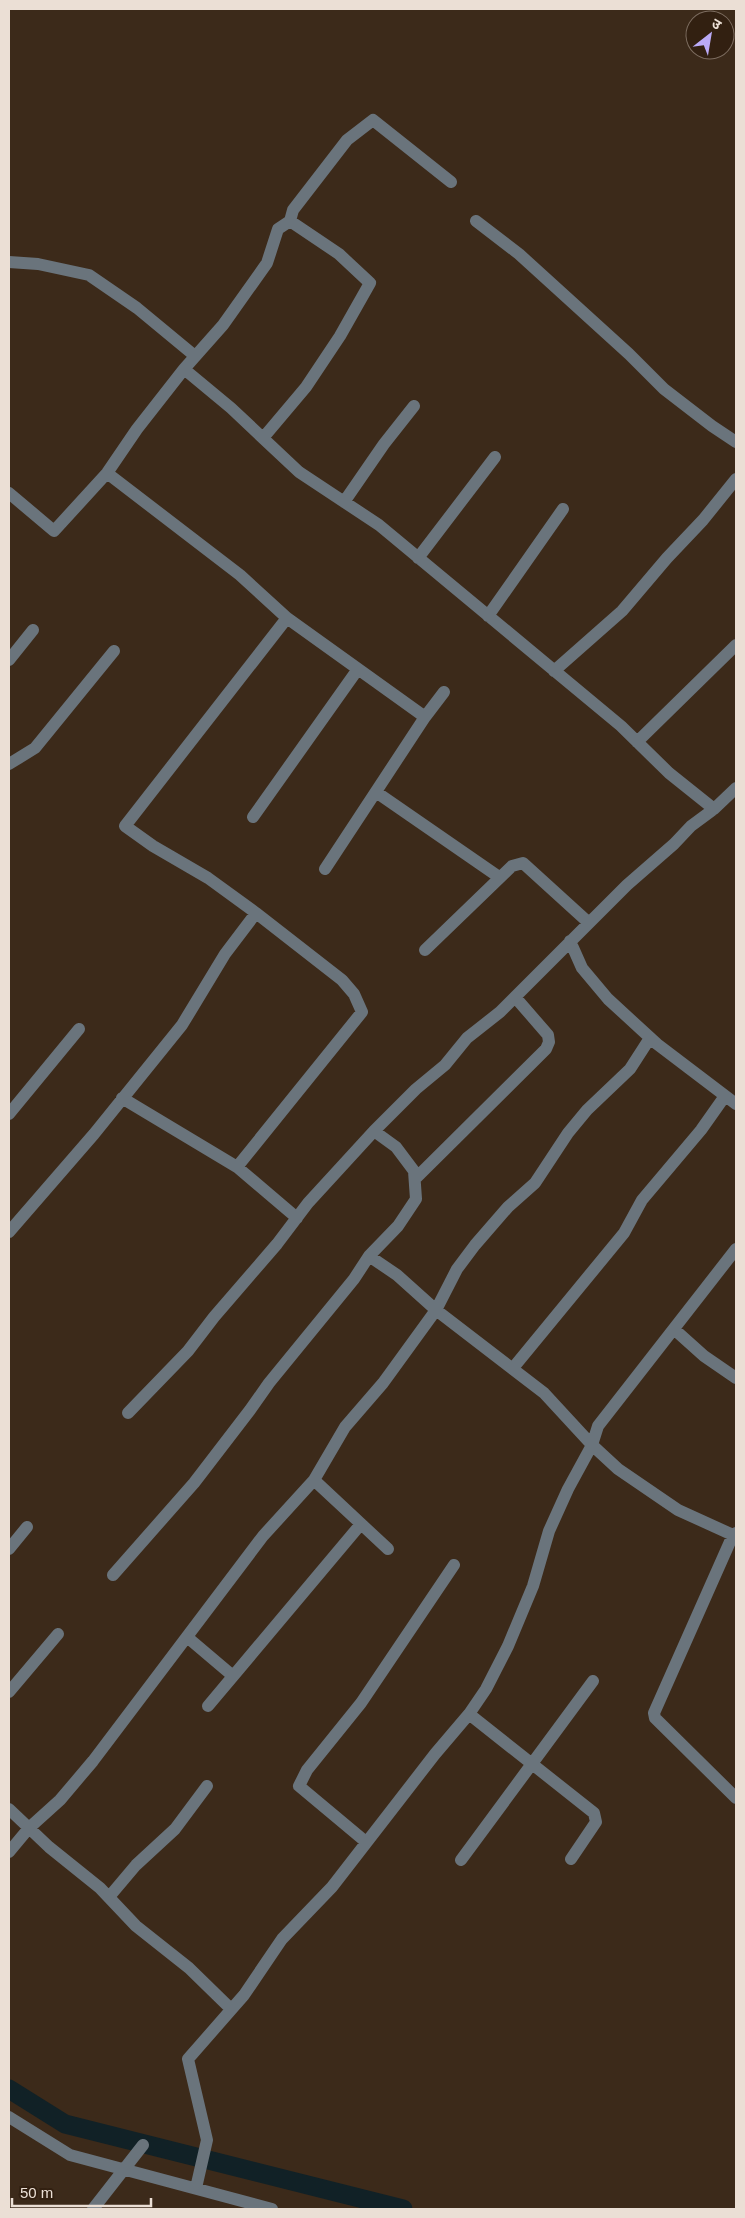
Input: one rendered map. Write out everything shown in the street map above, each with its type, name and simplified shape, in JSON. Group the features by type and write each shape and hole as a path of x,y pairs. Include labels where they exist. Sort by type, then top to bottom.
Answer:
{"street":[{"path":"9,493 54,531 107,473 137,429 184,369 223,324 267,262 278,229 290,221 293,210 347,140 373,120 451,182"},
{"path":"263,438 306,387 340,336 370,282 339,254 290,221"},
{"path":"476,221 519,254 629,354 664,389 736,442"},
{"path":"9,262 38,264 89,275 137,308 195,356"},
{"path":"184,369 299,472 379,525 554,671 637,742 669,773 714,809"},
{"path":"344,502 384,444 414,406"},
{"path":"418,558 495,457"},
{"path":"107,473 240,575 287,618 425,717"},
{"path":"554,671 622,611 667,558 703,520 736,479"},
{"path":"488,616 563,509"},
{"path":"237,1167 362,1012 354,994 342,980 208,878 153,846 125,826 287,618"},
{"path":"9,660 33,630"},
{"path":"637,742 736,645"},
{"path":"9,764 35,748 114,651"},
{"path":"253,817 358,669"},
{"path":"325,869 425,717 444,692"},
{"path":"128,1413 188,1351 214,1317 249,1278 337,1170 374,1131 416,1089 445,1065 467,1038 500,1012 570,941 691,826 714,809 736,788"},
{"path":"376,792 499,877"},
{"path":"425,950 499,877 512,866 523,864 589,923"},
{"path":"9,1232 182,1025 224,954 256,913"},
{"path":"570,941 582,968 608,999 650,1038 736,1104"},
{"path":"415,1179 546,1049 548,1035 515,997"},
{"path":"9,1114 79,1029"},
{"path":"9,1852 28,1828 60,1800 128,1716 263,1536 314,1480 345,1427 383,1383 436,1310 457,1269 475,1245 508,1207 535,1183 568,1133 587,1110 630,1069 650,1038"},
{"path":"513,1368 624,1234 642,1200 701,1130 725,1096"},
{"path":"122,1098 237,1167 297,1218"},
{"path":"112,1575 194,1483 269,1383 354,1279 369,1256 398,1226 416,1199 414,1171 396,1147 374,1131"},
{"path":"196,2187 206,2140 198,2093 188,2059 244,1995 282,1939 332,1886 469,1714 486,1689 508,1646 533,1586 550,1531 568,1488 592,1445 598,1426 675,1330 736,1249"},
{"path":"369,1256 397,1275 436,1310 544,1393 592,1445 618,1469 678,1510 734,1534 654,1713 656,1718 736,1798"},
{"path":"675,1330 704,1356 736,1378"},
{"path":"314,1480 388,1549"},
{"path":"208,1706 361,1524"},
{"path":"9,1549 28,1527"},
{"path":"366,1842 299,1786 307,1770 361,1703 454,1564"},
{"path":"9,1692 58,1634"},
{"path":"187,1637 233,1676"},
{"path":"461,1860 593,1681"},
{"path":"469,1714 594,1813 596,1822 572,1858"},
{"path":"109,1897 136,1865 175,1829 206,1786"},
{"path":"9,1809 28,1828 109,1897 136,1926 189,1968 230,2009"},
{"path":"9,2117 70,2155 196,2187 272,2209"},
{"path":"93,2209 143,2145"}],"waterway":[{"path":"9,2089 65,2124 403,2209"}]}
